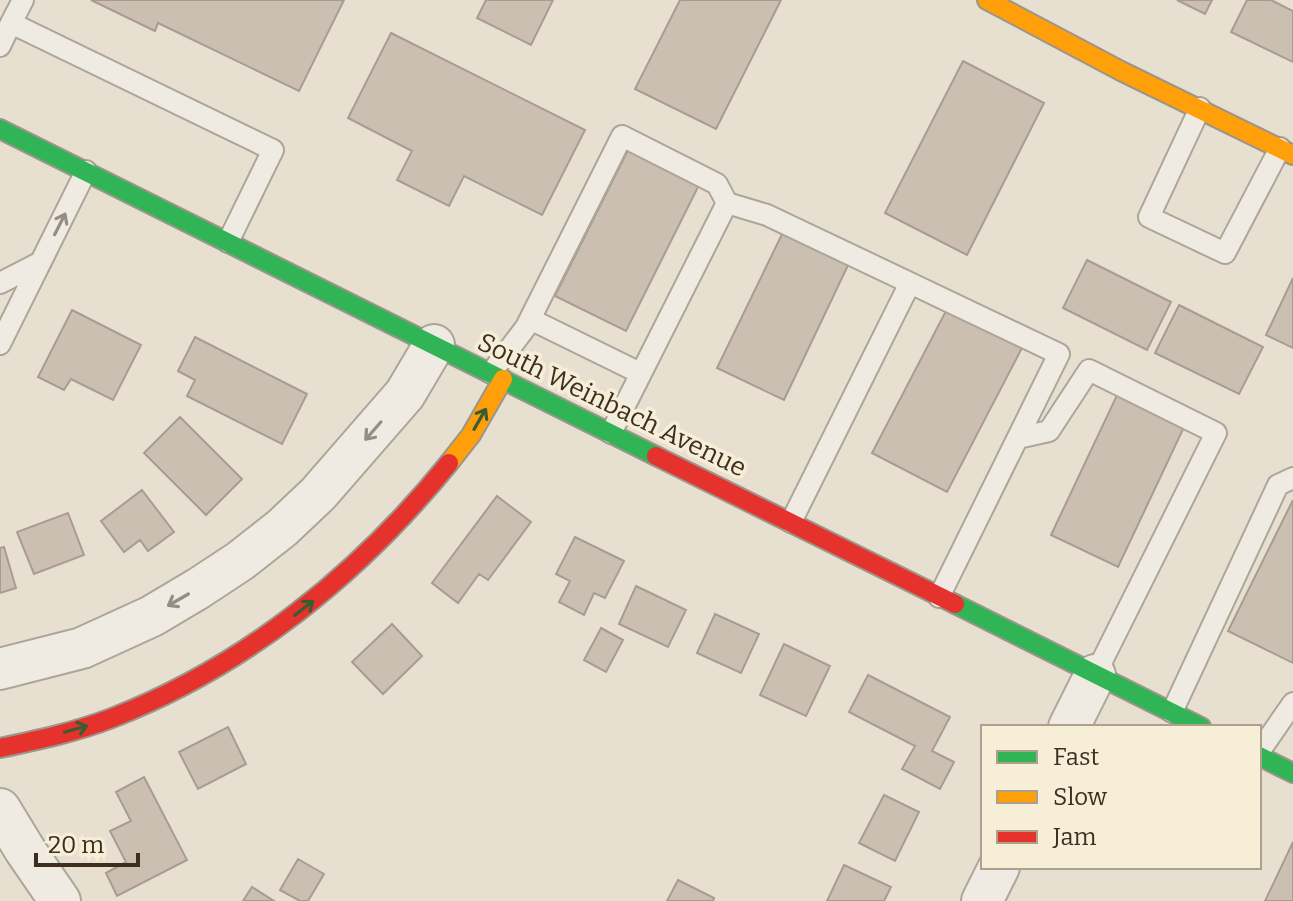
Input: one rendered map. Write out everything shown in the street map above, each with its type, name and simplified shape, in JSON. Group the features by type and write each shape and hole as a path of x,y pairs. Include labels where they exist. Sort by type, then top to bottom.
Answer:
{"street":[{"path":"987,0 1121,71 1286,152"},
{"name":"South Weinbach Avenue","path":"0,129 1197,725"},
{"path":"0,669 82,648 152,616 240,561 318,494 405,394 434,345"},
{"path":"0,748 107,720 187,684 240,654 285,623 373,548 468,440 497,376"},
{"path":"1070,725 1095,675"},
{"path":"1261,755 1293,773"},
{"path":"0,809 60,901"},
{"path":"982,901 998,869"}],"lane":[{"path":"0,46 23,0"},
{"path":"11,23 273,150 228,242"},
{"path":"1200,108 1149,217 1225,253 1286,152"},
{"path":"497,376 526,327 622,136 717,184 727,203 767,215 1059,354 939,597"},
{"path":"0,344 86,171"},
{"path":"611,433 727,203"},
{"path":"0,283 41,262"},
{"path":"791,522 910,283"},
{"path":"530,319 640,373"},
{"path":"1018,438 1049,431 1089,370 1216,433 1095,675"},
{"path":"1172,712 1278,485 1293,478"},
{"path":"1261,751 1293,703"}],"building":[{"path":"91,0 344,0 299,91 158,23 155,31"},
{"path":"486,0 553,0 531,45 477,18"},
{"path":"680,0 781,0 716,129 635,89"},
{"path":"1177,0 1212,0 1205,14"},
{"path":"1247,0 1271,0 1293,11 1293,62 1231,32"},
{"path":"391,33 585,130 542,215 464,176 449,206 397,180 412,151 348,118"},
{"path":"963,61 1044,103 967,255 885,213"},
{"path":"629,148 700,183 626,331 555,296"},
{"path":"785,228 851,259 784,400 717,368"},
{"path":"1087,260 1171,302 1147,350 1063,308"},
{"path":"1293,278 1293,348 1266,335"},
{"path":"1179,305 1263,347 1239,394 1155,353"},
{"path":"948,307 1023,346 947,492 872,453"},
{"path":"72,310 141,345 113,400 71,379 64,390 38,377"},
{"path":"195,337 307,394 282,444 187,396 195,380 178,371"},
{"path":"1118,393 1185,425 1118,567 1051,535"},
{"path":"180,417 242,479 206,515 144,453"},
{"path":"142,490 174,532 148,551 140,540 124,552 101,521"},
{"path":"497,496 531,522 488,580 479,574 458,603 432,583"},
{"path":"1293,500 1293,663 1228,631"},
{"path":"68,513 84,555 34,574 17,532"},
{"path":"575,537 624,561 605,598 594,593 584,615 559,602 570,581 556,574"},
{"path":"4,547 16,588 0,593 0,548"},
{"path":"636,586 686,610 668,647 619,624"},
{"path":"715,614 759,634 741,673 697,653"},
{"path":"392,624 422,656 383,694 352,662"},
{"path":"601,628 623,640 606,672 584,660"},
{"path":"784,644 830,666 806,716 760,695"},
{"path":"868,675 950,717 932,751 954,762 940,789 902,769 915,746 849,712"},
{"path":"228,727 246,764 198,789 179,752"},
{"path":"144,777 187,860 117,896 106,873 126,862 110,831 131,821 116,792"},
{"path":"884,795 919,812 895,861 859,843"},
{"path":"1293,842 1293,901 1265,901"},
{"path":"298,859 324,874 308,901 300,901 280,890"},
{"path":"844,865 891,887 884,901 827,901"},
{"path":"678,880 714,898 713,901 667,901"},
{"path":"252,887 274,901 243,901"}],"traffic: fast":[{"path":"0,129 656,456"},
{"path":"955,604 1197,725"},
{"path":"1261,757 1293,773"}],"traffic: slow":[{"path":"987,0 1121,71 1293,155"},
{"path":"449,463 471,435 503,379"}],"traffic: jam":[{"path":"656,456 955,604"},
{"path":"0,748 71,732 112,718 209,672 297,612 339,578 378,542 449,463"}]}
